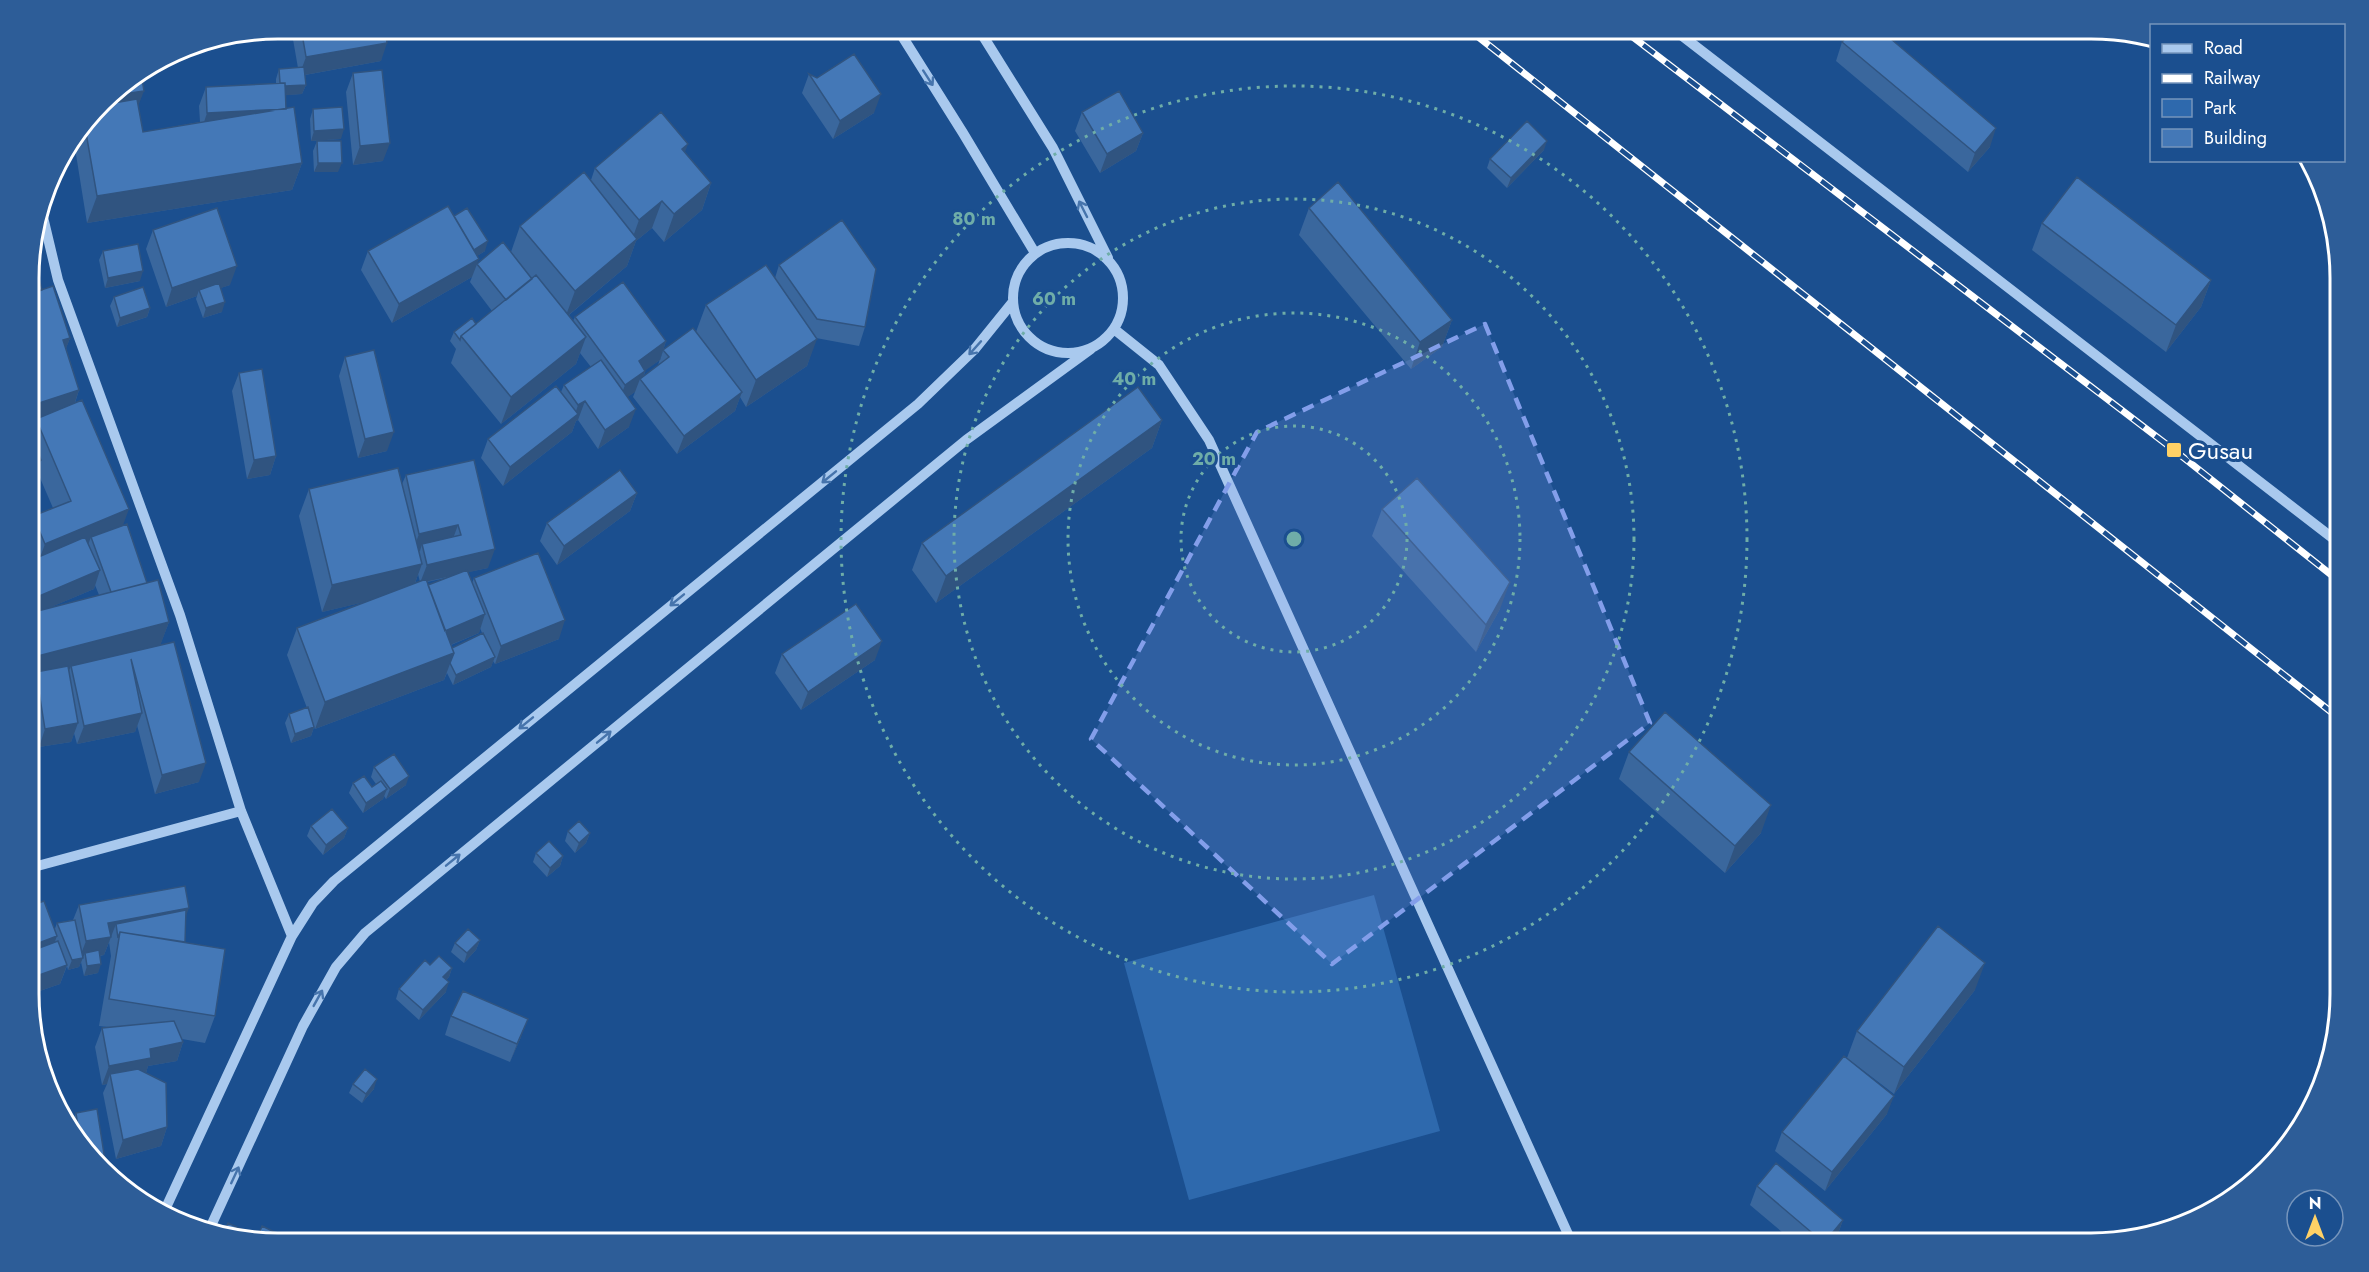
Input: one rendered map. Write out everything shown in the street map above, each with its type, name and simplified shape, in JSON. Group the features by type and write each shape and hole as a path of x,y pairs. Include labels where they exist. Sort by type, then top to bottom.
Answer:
{"street":[{"path":"904,39 1035,253"},
{"path":"212,1224 303,1026 336,967 364,933 966,440 1104,340 1114,329 1123,307 1122,282 1109,261 1053,148 985,39"},
{"path":"1686,39 2330,536"},
{"path":"45,226 58,280 180,615 241,811 292,936"},
{"path":"1091,349 1070,354 1049,350 1030,340 1018,323 1012,303 1014,284 1022,267 1035,253 1052,245 1071,242 1090,247 1109,261"},
{"path":"167,1205 292,936 313,903 334,881 918,404 974,350 1012,303"},
{"path":"1114,329 1159,365 1209,440 1567,1233"},
{"path":"39,866 241,811"}],"highlighted area":[{"path":"1485,324 1650,723 1332,964 1091,739 1257,432"}],"green space":[{"path":"1374,895 1440,1131 1189,1200 1124,963"}],"building":[{"path":"303,39 386,39 387,43 306,57"},
{"path":"1845,39 1891,39 1996,128 1975,153 1842,42"},
{"path":"854,54 881,94 840,121 809,74 817,78"},
{"path":"304,67 306,85 285,86 285,83 280,83 279,69"},
{"path":"382,70 390,143 360,146 353,73"},
{"path":"142,81 144,91 125,94"},
{"path":"285,83 286,109 207,113 206,87"},
{"path":"1119,91 1143,133 1107,154 1082,112"},
{"path":"137,99 143,132 294,107 302,163 97,196 86,134 115,103"},
{"path":"342,107 344,129 314,131 313,109"},
{"path":"661,112 688,144 682,149 711,183 674,214 662,201 639,220 595,168"},
{"path":"1527,121 1547,141 1511,178 1490,159"},
{"path":"317,141 341,141 342,163 318,163"},
{"path":"584,172 637,239 575,291 520,226"},
{"path":"2077,177 2211,280 2176,325 2042,223"},
{"path":"1338,182 1452,320 1420,342 1309,208"},
{"path":"448,206 479,259 399,304 368,251"},
{"path":"217,208 237,266 172,288 153,230"},
{"path":"467,208 488,241 474,250 454,216"},
{"path":"842,220 876,269 865,327 817,319 779,265"},
{"path":"503,242 532,279 506,300 477,264"},
{"path":"138,244 143,271 108,278 103,251"},
{"path":"766,265 817,339 756,380 706,305"},
{"path":"536,275 586,337 511,397 461,336"},
{"path":"623,282 666,341 639,361 645,371 625,385 575,317"},
{"path":"219,283 225,302 206,308 199,290"},
{"path":"53,286 70,338 63,340 79,390 39,403 39,291"},
{"path":"143,287 150,308 120,318 114,297"},
{"path":"472,318 476,324 461,336 460,340 454,332"},
{"path":"693,328 742,392 684,436 640,379 669,357 663,350"},
{"path":"374,350 394,432 365,439 345,357"},
{"path":"601,360 636,409 605,430 585,401 578,405 564,385"},
{"path":"262,369 276,456 254,460 239,373"},
{"path":"556,386 578,414 510,467 488,439"},
{"path":"1138,387 1162,420 946,576 922,543"},
{"path":"82,400 129,509 45,544 39,530 39,514 71,501 39,426 39,418"},
{"path":"474,460 495,549 427,565 422,544 461,535 458,525 419,534 406,475"},
{"path":"398,468 422,564 332,585 309,489"},
{"path":"620,470 637,493 564,546 547,523"},
{"path":"1417,478 1510,582 1486,625 1382,509"},
{"path":"127,524 147,583 111,592 91,537"},
{"path":"85,537 100,570 39,596 39,557"},
{"path":"538,553 565,620 501,646 474,578"},
{"path":"467,570 485,614 445,631 428,585"},
{"path":"426,579 454,653 325,702 297,628"},
{"path":"158,580 169,622 39,656 39,611"},
{"path":"856,604 882,641 808,692 782,654"},
{"path":"483,633 495,657 456,675 450,663 454,653 452,648"},
{"path":"174,642 206,763 162,775 131,659 142,713 84,726 71,666"},
{"path":"68,666 78,723 45,729 39,692 39,671"},
{"path":"308,707 314,727 295,734 289,714"},
{"path":"1665,712 1771,805 1735,846 1629,752"},
{"path":"394,754 409,776 390,789 374,767"},
{"path":"364,776 372,787 381,781 387,789 366,803 353,783"},
{"path":"332,809 348,828 326,845 311,826"},
{"path":"579,821 590,833 579,843 568,831"},
{"path":"549,841 563,856 550,868 536,853"},
{"path":"185,886 189,908 108,923 111,937 86,941 79,905"},
{"path":"44,901 57,936 39,943 39,903"},
{"path":"186,910 185,942 120,932 118,938 116,924"},
{"path":"75,920 83,958 72,960 57,923"},
{"path":"1938,926 1985,963 1904,1067 1857,1031"},
{"path":"468,929 480,940 467,953 455,943"},
{"path":"120,932 225,949 215,1016 109,999"},
{"path":"58,941 67,965 39,975 39,948"},
{"path":"99,950 101,964 87,966 85,953"},
{"path":"439,956 452,968 443,977 449,982 423,1010 399,989 425,960 430,965"},
{"path":"463,991 528,1019 517,1044 451,1016"},
{"path":"174,1021 183,1042 150,1049 151,1058 109,1066 102,1028"},
{"path":"1844,1056 1894,1096 1832,1172 1782,1132"},
{"path":"138,1069 166,1083 167,1127 123,1140 110,1074"},
{"path":"365,1069 377,1079 366,1094 353,1084"},
{"path":"97,1109 105,1159 79,1127 76,1113"},
{"path":"1776,1163 1843,1220 1832,1233 1812,1233 1757,1186"},
{"path":"228,1223 241,1229 241,1230 226,1227"},
{"path":"262,1226 276,1233 262,1232 260,1232"}],"railway":[{"path":"1481,39 2330,711"},
{"path":"1635,39 2174,450 2330,574"}],"place":[{"name":"Gusau","path":"2174,450"}]}
